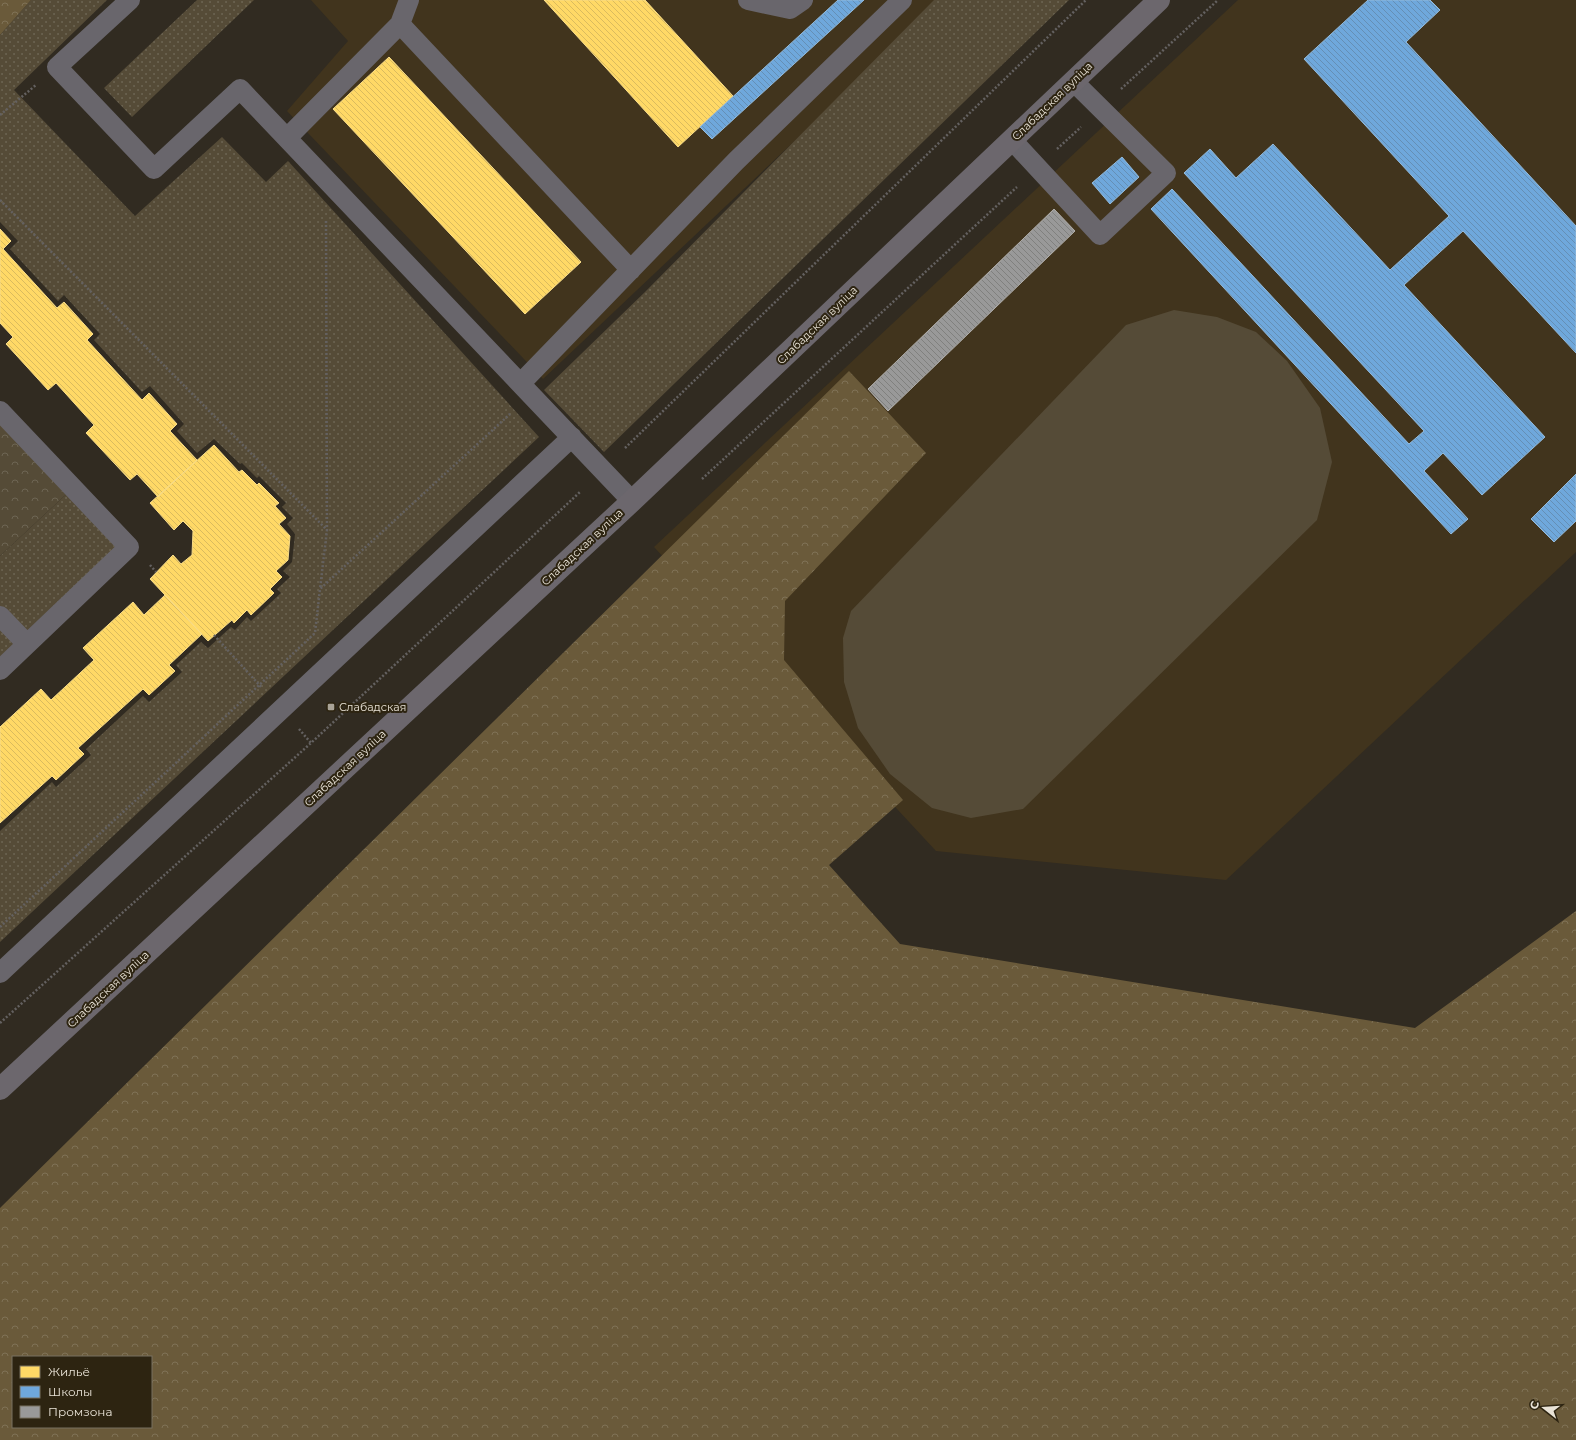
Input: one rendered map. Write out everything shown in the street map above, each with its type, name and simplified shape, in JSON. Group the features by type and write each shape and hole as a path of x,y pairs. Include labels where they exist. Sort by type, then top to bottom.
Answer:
{"street":[{"name":"Слабадская вуліца","path":"0,1089 632,501 1159,0"}],"lane":[{"path":"130,0 57,68 154,169 240,89 632,501"},
{"path":"287,138 400,24 409,0"},
{"path":"748,0 790,9 803,0"},
{"path":"526,388 631,270 736,161 902,0"},
{"path":"400,24 631,270"},
{"path":"1012,140 1100,235 1166,173 1073,81"},
{"path":"0,410 129,547 0,670"},
{"path":"0,973 572,437"},
{"path":"0,616 27,644"}],"path":[{"path":"625,448 649,423 1086,0"},
{"path":"702,479 1218,0"},
{"path":"0,115 57,68"},
{"path":"0,927 315,633 327,530 326,179"},
{"path":"0,200 327,530"},
{"path":"320,589 526,388"},
{"path":"0,1023 311,742 580,492"},
{"path":"214,635 281,710"}],"shaded area":[{"path":"311,0 951,0 859,80 543,379 287,111 348,41"},
{"path":"1238,0 1576,0 1576,552 1226,880 936,851 654,547"}],"green space":[{"path":"0,0 31,0 0,35"},
{"path":"31,0 107,0 14,90 135,216 222,137 266,182 288,161 539,437 0,942 0,831 52,782 56,787 91,755 86,749 143,696 149,702 182,672 176,665 201,642 208,648 231,627 235,630 247,617 251,621 281,593 277,589 290,577 283,571 292,562 295,534 287,524 293,518 282,507 286,503 259,476 257,478 214,439 197,453 177,431 184,424 150,386 142,392 94,340 100,334 64,295 58,301 10,249 18,241 0,222 0,35"},
{"path":"197,0 254,0 132,117 104,88"},
{"path":"934,0 1069,0 604,452 544,390 646,291"},
{"path":"1174,310 1217,317 1256,332 1287,361 1320,408 1332,462 1317,520 1023,809 971,818 932,808 890,774 858,728 844,682 843,638 851,611 1126,325"},
{"path":"849,371 926,453 785,601 784,660 903,800 829,865 900,944 1415,1028 1576,911 1576,1440 0,1440 0,1208"},
{"path":"0,411 73,488 0,556"},
{"path":"73,488 129,547 0,670 0,556"}],"building: Жильё":[{"path":"544,0 645,0 733,96 678,147"},
{"path":"389,57 581,262 525,314 333,109"},
{"path":"0,229 11,241 3,249 57,308 64,302 93,334 87,340 142,400 149,393 177,424 170,431 197,460 158,497 137,474 130,480 86,433 94,425 56,383 48,390 6,344 13,337 0,323"},
{"path":"214,445 239,472 242,470 257,485 259,483 279,503 275,506 286,518 279,524 290,536 288,560 276,571 282,577 270,589 274,593 251,615 247,610 234,623 232,620 208,641 150,579 173,555 181,564 192,555 193,531 183,521 174,530 150,503"},
{"path":"165,595 202,634 169,665 175,671 149,695 143,689 78,748 84,754 56,780 52,776 0,823 0,727 41,689 51,700 94,660 83,648 133,602 144,615"}],"building: Школы":[{"path":"838,0 864,0 712,139 700,127"},
{"path":"1368,0 1430,0 1440,10 1406,42 1576,226 1576,353 1463,231 1404,285 1545,437 1482,495 1443,453 1424,471 1468,519 1451,534 1151,209 1172,189 1409,444 1424,431 1184,173 1210,149 1236,178 1273,144 1390,270 1449,216 1304,59"},
{"path":"1122,157 1139,177 1110,204 1092,183"},
{"path":"1576,474 1576,521 1554,542 1531,519"}],"building: Промзона":[{"path":"1054,209 1075,231 888,411 868,389"}],"place":[{"name":"Слабадская","path":"331,707"}]}
